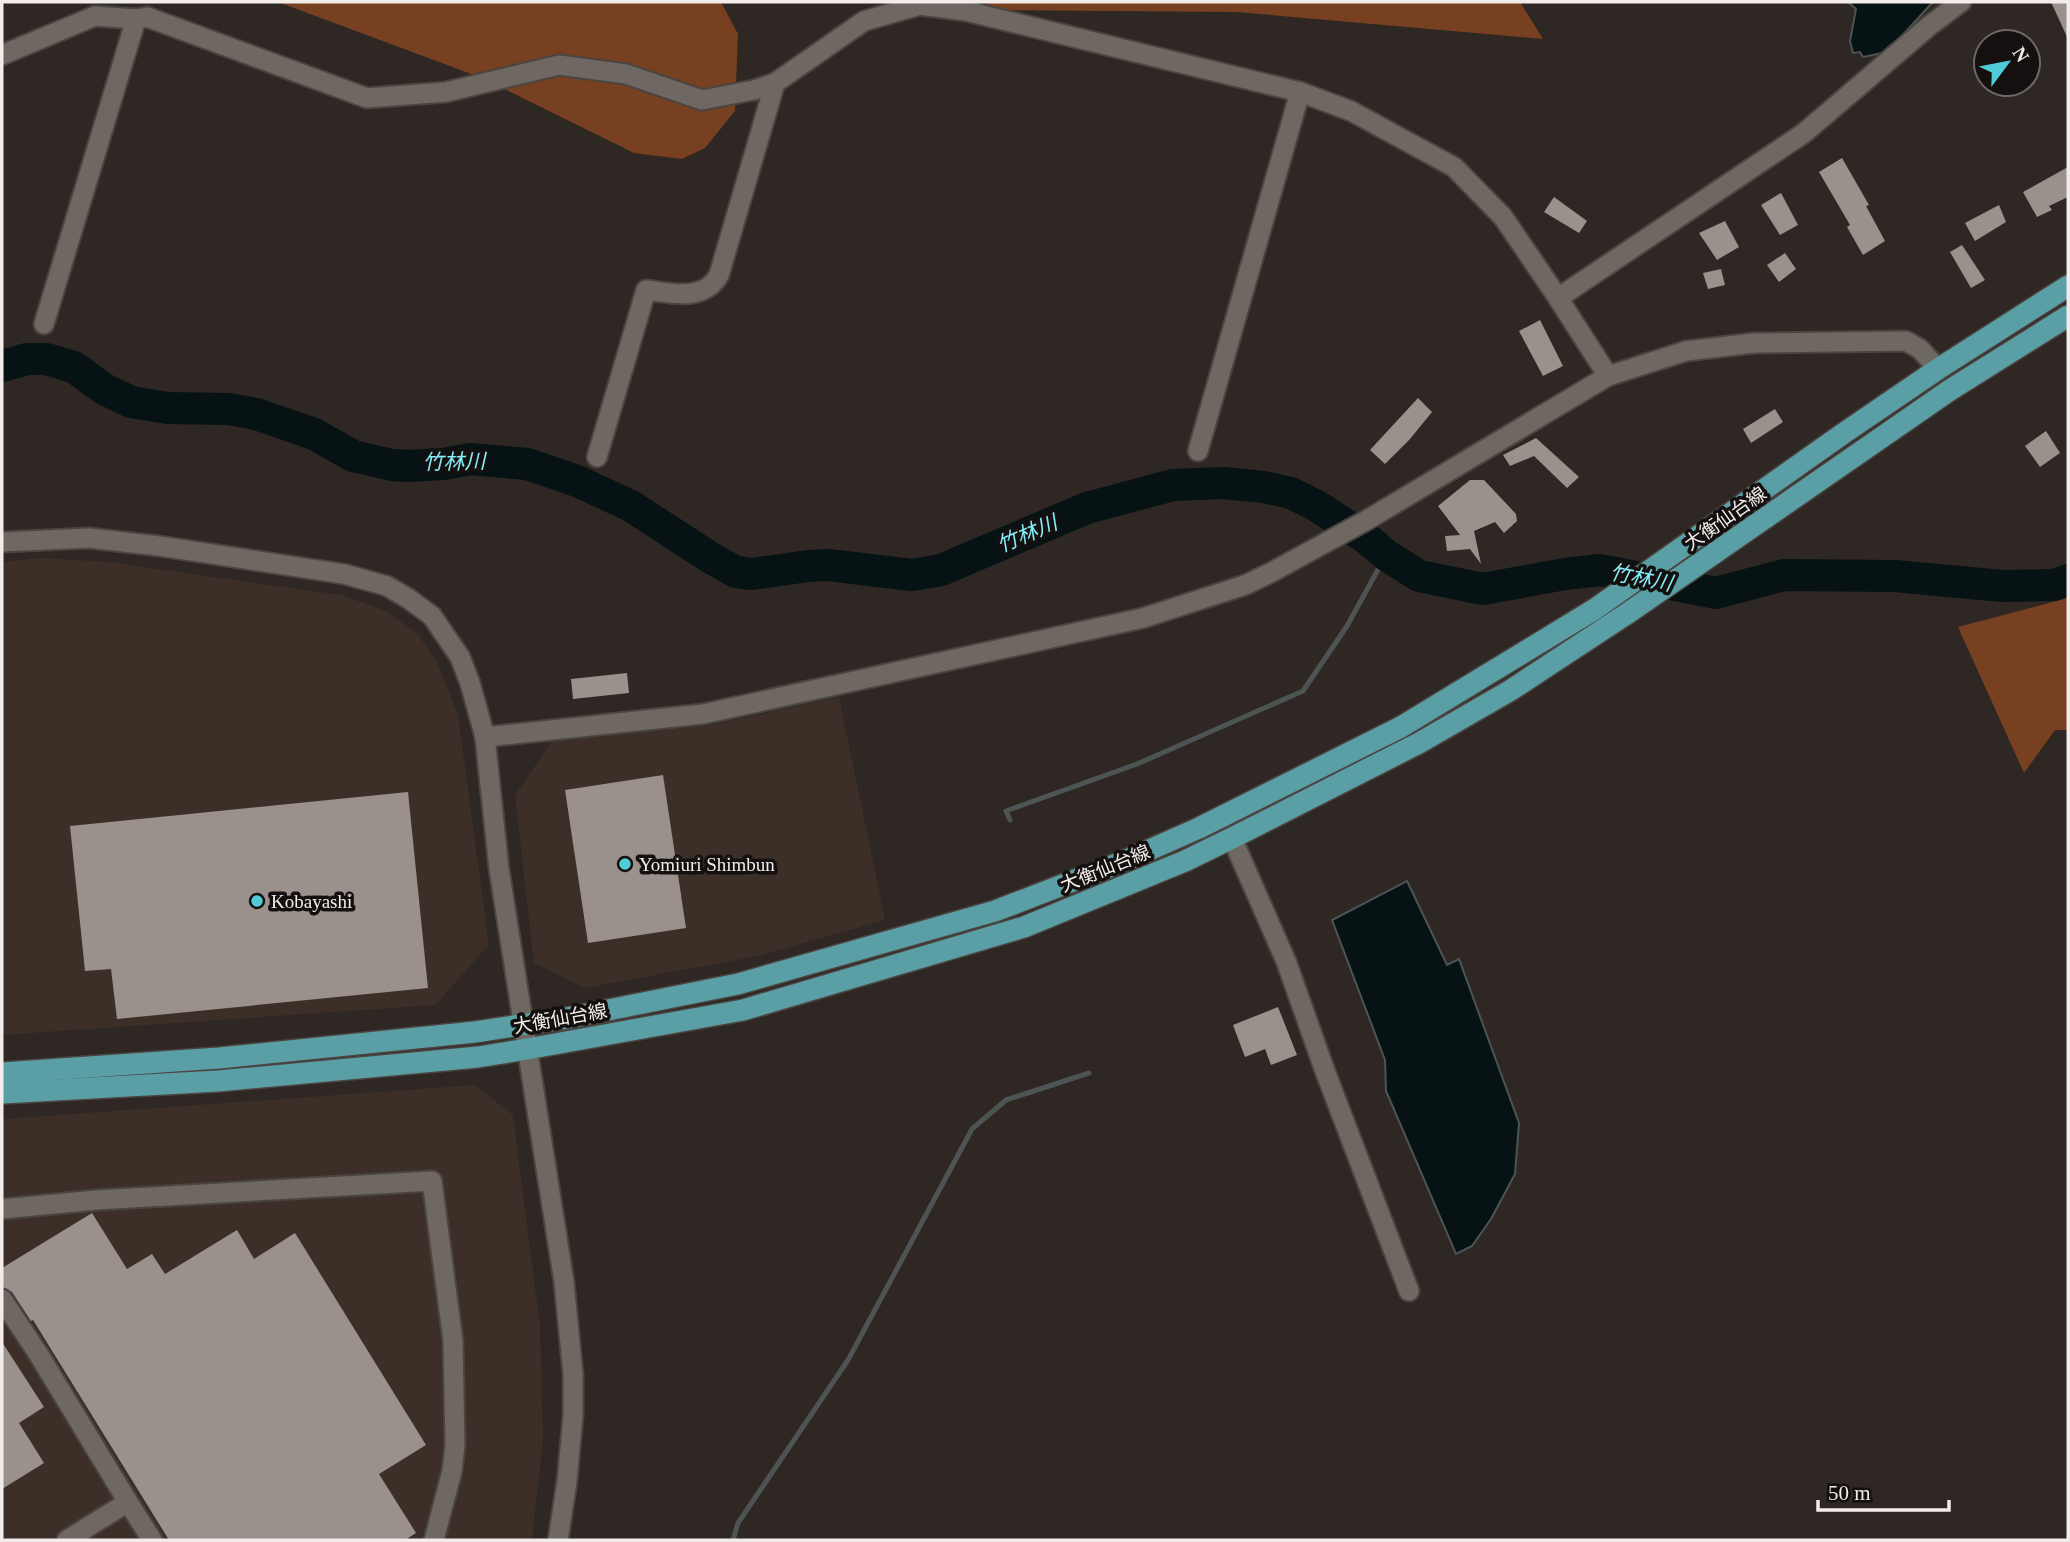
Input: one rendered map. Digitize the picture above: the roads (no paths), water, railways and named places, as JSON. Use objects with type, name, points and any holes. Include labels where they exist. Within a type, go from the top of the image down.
[{"type":"main road","name":"大衡仙台線","points":[[2,1073],[219,1058],[522,1025],[737,984],[995,912],[1199,828],[1401,727],[1595,609],[1938,369],[2068,286]]},
{"type":"main road","name":"大衡仙台線","points":[[2,1093],[218,1081],[527,1049],[743,1010],[1024,927],[1185,861],[1419,743],[1511,690],[1628,613],[1950,390],[2068,316]]},
{"type":"street","points":[[1558,298],[1804,133],[1961,2]]},
{"type":"street","points":[[2,55],[95,16],[136,19],[147,17],[367,98],[446,92],[559,65],[626,74],[702,100],[775,83],[864,21],[920,5],[936,5],[1300,92],[1351,111],[1454,167],[1503,218],[1608,376]]},
{"type":"street","points":[[44,324],[136,19]]},
{"type":"street","points":[[597,457],[646,290],[682,294],[704,291],[715,283],[719,275],[775,83]]},
{"type":"street","points":[[1198,451],[1300,92]]},
{"type":"street","points":[[485,737],[703,714],[1143,618],[1245,585],[1367,520],[1608,376],[1686,351],[1754,343],[1906,341],[1920,349],[1938,369]]},
{"type":"street","points":[[2,542],[89,538],[344,574],[387,586],[432,616],[450,639],[470,683],[485,737],[499,869],[564,1282],[573,1374],[573,1416],[558,1540]]},
{"type":"street","points":[[1232,838],[1286,961],[1409,1291]]},
{"type":"street","points":[[2,1209],[96,1200],[432,1181],[453,1341],[455,1444],[452,1471],[434,1540]]},
{"type":"street","points":[[2,1299],[152,1540]]},
{"type":"street","points":[[67,1540],[128,1502]]},
{"type":"waterway","name":"竹林川","points":[[2,366],[27,359],[46,359],[74,367],[104,389],[131,402],[168,408],[229,409],[256,414],[314,434],[353,456],[392,465],[444,464],[470,459],[527,464],[577,481],[631,506],[711,558],[736,572],[752,574],[828,565],[912,575],[941,570],[1087,508],[1173,485],[1223,483],[1291,493],[1317,506],[1419,576],[1483,589],[1600,570],[1716,593],[1784,575],[1895,576],[2002,586],[2054,585],[2068,580]]},
{"type":"waterway","points":[[1010,820],[1006,811],[1137,764],[1303,691],[1347,626],[1386,555]]},
{"type":"waterway","points":[[733,1540],[738,1523],[848,1360],[972,1129],[1006,1100],[1089,1073]]},
{"type":"place","name":"Yomiuri Shimbun","points":[[625,864]]},
{"type":"place","name":"Kobayashi","points":[[257,901]]}]
